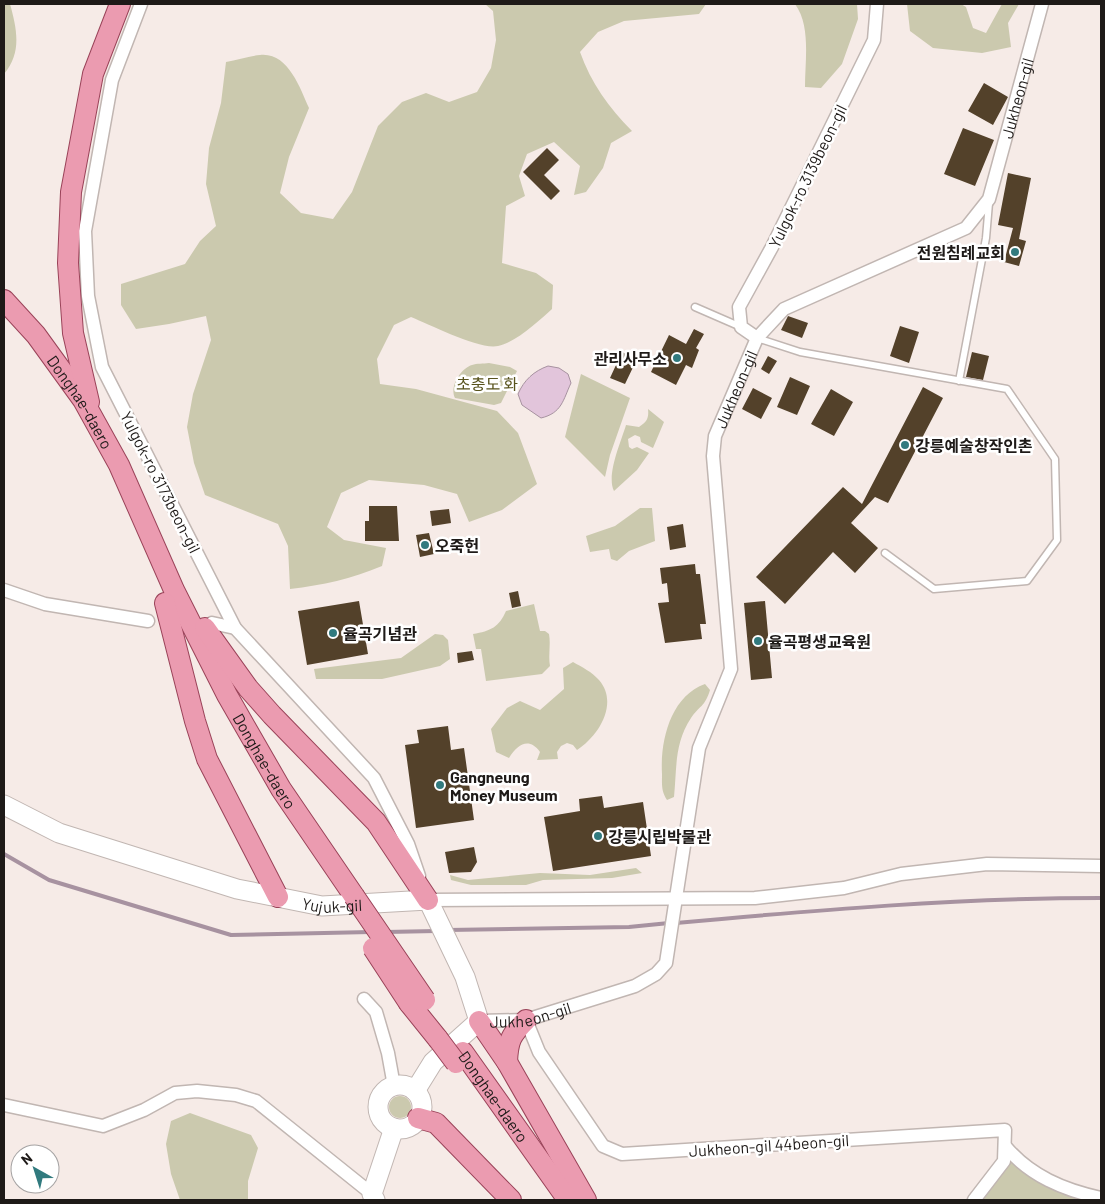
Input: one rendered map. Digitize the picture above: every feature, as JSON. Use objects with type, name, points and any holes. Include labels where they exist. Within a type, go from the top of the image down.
[{"type":"main road","points":[[94,420],[73,333],[68,263],[71,192],[93,74],[120,4]]},
{"type":"main road","name":"Donghae-daero","points":[[4,300],[60,366],[94,420],[119,465],[168,575],[227,695],[281,789],[347,897]]},
{"type":"main road","name":"Donghae-daero","points":[[4,318],[50,373],[73,407],[107,470],[165,603],[232,729],[271,794],[347,897],[417,1001],[568,1200]]},
{"type":"main road","points":[[168,575],[248,688],[296,741],[376,822],[428,900]]},
{"type":"main road","points":[[165,603],[195,721],[207,758],[278,897]]},
{"type":"main road","points":[[480,1020],[507,1062],[586,1200]]},
{"type":"main road","points":[[507,1062],[508,1044],[513,1033],[526,1020]]},
{"type":"main road","name":"Donghae-daero","points":[[460,1058],[553,1200]]},
{"type":"main road","points":[[418,1118],[436,1123],[511,1200]]},
{"type":"street","name":"Yulgok-ro 3173beon-gil","points":[[141,4],[112,80],[85,231],[88,296],[102,367],[235,628],[374,778],[408,844],[428,900]]},
{"type":"street","name":"Yulgok-ro 3139beon-gil","points":[[740,327],[739,307],[772,247],[874,40],[877,4]]},
{"type":"street","name":"Jukheon-gil","points":[[415,1091],[433,1062],[480,1020],[526,1020],[635,986],[656,974],[666,963],[699,748],[731,669],[712,456],[715,436],[758,338],[784,309],[966,228],[989,199],[1042,4]]},
{"type":"street","points":[[740,327],[758,338]]},
{"type":"street","points":[[4,590],[45,604],[148,621]]},
{"type":"street","points":[[212,623],[235,628]]},
{"type":"street","name":"Yujuk-gil","points":[[4,805],[60,833],[237,889],[322,906],[428,900],[676,904],[844,888],[901,874],[987,864],[1101,866]]},
{"type":"street","points":[[428,900],[465,977],[480,1020]]},
{"type":"street","points":[[364,998],[376,1012],[388,1054],[394,1086]]},
{"type":"street","name":"Jukheon-gil 44beon-gil","points":[[526,1020],[539,1052],[602,1146],[622,1154],[1005,1130],[1005,1146]]},
{"type":"street","points":[[394,1086],[408,1086],[415,1091],[421,1104],[418,1118],[407,1127],[394,1128],[382,1120],[378,1107],[382,1094],[394,1086]]},
{"type":"street","points":[[4,1105],[103,1126],[144,1110],[175,1093],[197,1091],[236,1095],[256,1101],[373,1197],[394,1128]]},
{"type":"street","points":[[1005,1146],[1014,1157],[1045,1180],[1101,1198]]},
{"type":"street","points":[[974,1200],[1004,1161],[1005,1146]]},
{"type":"lane","points":[[959,380],[986,238],[989,199]]},
{"type":"lane","points":[[695,307],[740,327]]},
{"type":"lane","points":[[758,338],[800,352],[1007,389],[1055,459],[1057,540],[1027,581],[934,589],[884,553]]},
{"type":"green space","points":[[4,4],[10,4],[15,23],[16,49],[14,58],[4,74]]},
{"type":"green space","points":[[485,4],[706,4],[699,14],[624,21],[598,32],[580,52],[602,95],[632,131],[611,143],[603,168],[586,192],[574,195],[580,166],[554,142],[527,154],[519,176],[525,196],[506,206],[502,263],[536,273],[553,285],[552,309],[519,336],[498,346],[467,341],[411,317],[394,325],[377,359],[380,384],[416,389],[497,411],[518,433],[537,484],[502,510],[469,522],[457,494],[424,485],[369,480],[341,493],[327,527],[344,540],[386,548],[382,566],[337,581],[290,589],[288,546],[278,524],[205,495],[194,463],[187,427],[193,394],[211,340],[206,316],[136,329],[121,305],[121,284],[185,264],[200,241],[216,226],[206,184],[209,148],[221,103],[226,62],[260,55],[270,56],[278,59],[292,73],[309,108],[289,157],[280,193],[301,213],[333,219],[352,192],[378,126],[402,102],[426,93],[449,102],[477,92],[491,68],[496,40],[493,11]]},
{"type":"green space","points":[[795,4],[857,4],[858,19],[842,64],[821,88],[805,87],[805,33],[800,13]]},
{"type":"green space","points":[[907,4],[961,4],[966,7],[973,28],[986,33],[1002,4],[1019,4],[1008,23],[1011,47],[982,53],[933,48],[910,31]]},
{"type":"green space","name":"초충도 화","points":[[489,363],[510,367],[517,371],[501,403],[494,405],[455,398],[455,384],[460,374],[474,364]]},
{"type":"green space","points":[[581,374],[630,398],[610,455],[605,477],[565,437]]},
{"type":"green space","points":[[648,409],[664,422],[653,448],[641,442],[640,437],[635,435],[628,439],[629,447],[632,449],[637,447],[649,453],[637,470],[614,491],[612,484],[613,468],[626,425],[639,427],[642,425],[647,419]]},
{"type":"green space","points":[[640,508],[652,508],[655,541],[629,551],[617,561],[611,559],[609,549],[590,552],[586,536],[615,526]]},
{"type":"green space","points":[[534,604],[540,631],[545,631],[549,634],[550,666],[542,674],[486,681],[481,649],[476,649],[473,634],[497,625],[506,611]]},
{"type":"green space","points":[[435,634],[443,635],[448,640],[450,659],[440,666],[382,679],[316,679],[314,669],[401,658]]},
{"type":"green space","points":[[573,662],[599,680],[605,689],[607,709],[599,728],[593,736],[577,750],[573,745],[567,743],[561,746],[557,752],[558,759],[537,760],[540,752],[536,747],[528,744],[520,746],[509,758],[496,752],[491,729],[507,708],[520,701],[540,710],[564,689],[563,668]]},
{"type":"green space","points":[[705,684],[710,690],[704,703],[691,718],[682,737],[677,756],[674,797],[667,800],[662,787],[662,761],[663,747],[670,721],[684,698],[693,690]]},
{"type":"green space","points":[[636,868],[642,873],[612,878],[543,880],[526,885],[471,885],[451,880],[450,875],[468,880],[540,873],[590,875]]},
{"type":"green space","points":[[400,1096],[408,1099],[411,1107],[408,1115],[400,1118],[392,1115],[389,1107],[392,1099]]},
{"type":"green space","points":[[190,1113],[251,1135],[258,1148],[248,1181],[248,1200],[180,1200],[171,1174],[166,1144],[171,1121]]},
{"type":"green space","points":[[1009,1161],[1016,1162],[1094,1200],[979,1200]]},
{"type":"shaded area","points":[[548,366],[559,368],[568,374],[571,383],[558,409],[548,416],[541,418],[522,405],[518,394],[523,384],[530,377]]},
{"type":"building","points":[[984,83],[1008,97],[993,125],[968,111]]},
{"type":"building","points":[[963,128],[994,140],[975,186],[944,174]]},
{"type":"building","points":[[547,148],[559,160],[544,175],[560,191],[551,200],[523,172]]},
{"type":"building","points":[[1008,173],[1031,178],[1019,239],[1026,241],[1019,266],[1004,262],[1013,228],[998,225]]},
{"type":"building","points":[[788,316],[808,323],[802,338],[781,330]]},
{"type":"building","points":[[900,326],[919,332],[909,363],[890,356]]},
{"type":"building","name":"관리사무소","points":[[694,329],[704,334],[696,348],[699,350],[692,368],[686,365],[676,385],[651,372],[669,335],[686,344]]},
{"type":"building","points":[[622,352],[637,359],[625,384],[610,378]]},
{"type":"building","points":[[972,352],[989,356],[983,380],[966,377]]},
{"type":"building","points":[[768,356],[777,361],[769,374],[761,369]]},
{"type":"building","points":[[790,377],[810,386],[797,415],[777,407]]},
{"type":"building","points":[[923,387],[943,398],[888,503],[875,497],[851,523],[878,548],[855,573],[833,552],[785,604],[756,577],[843,487],[862,504]]},
{"type":"building","points":[[753,388],[772,398],[761,419],[742,409]]},
{"type":"building","points":[[831,389],[853,402],[834,436],[811,424]]},
{"type":"building","points":[[369,506],[397,506],[399,541],[365,541],[365,521],[369,521]]},
{"type":"building","points":[[449,509],[451,523],[432,526],[430,511]]},
{"type":"building","points":[[683,524],[686,547],[670,550],[667,527]]},
{"type":"building","name":"오죽헌","points":[[429,533],[434,554],[420,557],[416,535]]},
{"type":"building","points":[[695,564],[696,574],[700,574],[706,624],[700,624],[702,639],[665,643],[658,603],[669,602],[667,583],[662,584],[660,568]]},
{"type":"building","points":[[518,591],[521,606],[512,608],[509,593]]},
{"type":"building","name":"율곡기념관","points":[[359,601],[368,654],[307,665],[298,611]]},
{"type":"building","name":"율곡평생교육원","points":[[765,601],[772,678],[751,680],[744,603]]},
{"type":"building","points":[[472,651],[474,660],[458,663],[457,653]]},
{"type":"building","name":"Gangneung Money Museum","points":[[448,726],[451,750],[464,748],[474,820],[416,828],[405,745],[419,743],[417,730]]},
{"type":"building","name":"강릉시립박물관","points":[[602,796],[604,808],[643,802],[651,856],[553,871],[544,817],[580,811],[579,799]]},
{"type":"building","points":[[474,847],[477,862],[471,872],[449,873],[445,852]]},
{"type":"waterway","points":[[4,854],[49,880],[231,935],[371,932]]},
{"type":"waterway","points":[[676,923],[941,902],[1101,898]]},
{"type":"waterway","points":[[448,930],[629,927],[669,923]]},
{"type":"waterway","points":[[386,932],[436,931]]},
{"type":"place","name":"전원침례교회","points":[[1015,252]]},
{"type":"place","name":"관리사무소","points":[[677,358]]},
{"type":"place","name":"강릉예술창작인촌","points":[[905,445]]},
{"type":"place","name":"오죽헌","points":[[425,545]]},
{"type":"place","name":"율곡기념관","points":[[333,633]]},
{"type":"place","name":"율곡평생교육원","points":[[758,641]]},
{"type":"place","name":"Gangneung Money Museum","points":[[440,785]]},
{"type":"place","name":"강릉시립박물관","points":[[598,836]]}]
